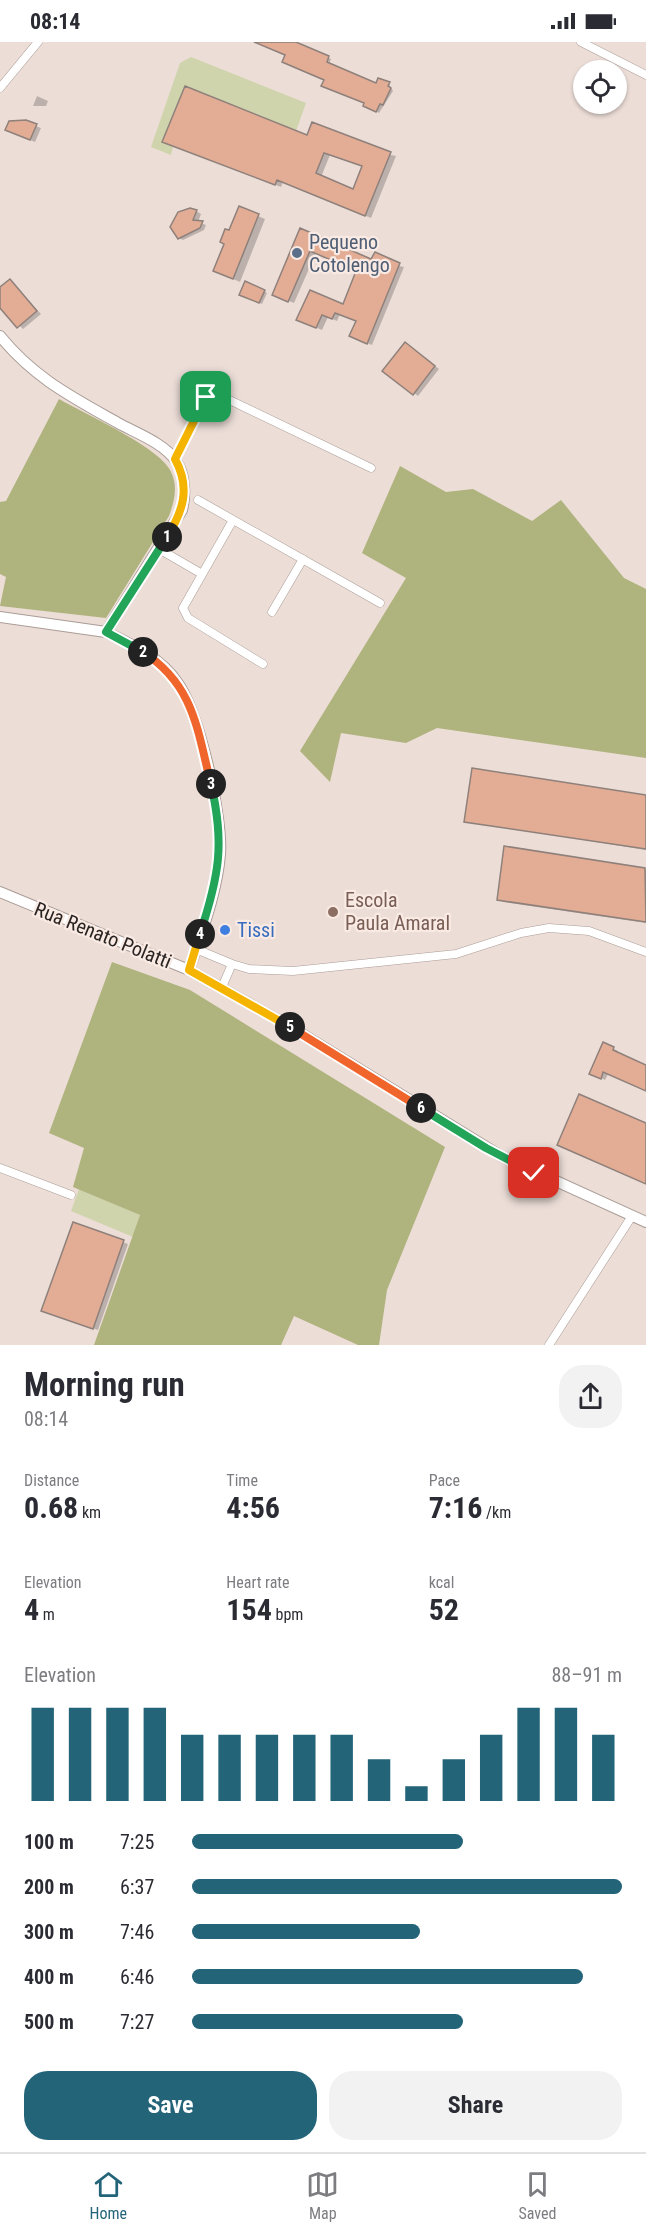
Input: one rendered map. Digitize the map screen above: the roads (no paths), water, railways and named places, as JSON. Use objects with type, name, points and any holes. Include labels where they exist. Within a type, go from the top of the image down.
[{"type":"main road","points":[[0,336],[24,364],[45,380],[149,440],[175,459],[183,480],[184,502],[178,518],[106,632]]},
{"type":"main road","points":[[0,617],[106,632],[138,649],[168,670],[184,692],[212,785],[221,835],[218,870],[189,970]]},
{"type":"main road","name":"Rua Renato Polatti","points":[[0,892],[137,946],[189,970],[222,987],[501,1156],[646,1222]]},
{"type":"street","points":[[0,88],[38,42]]},
{"type":"street","points":[[581,42],[646,75]]},
{"type":"street","points":[[175,459],[202,402],[211,393],[218,393],[371,468]]},
{"type":"street","points":[[198,500],[380,603]]},
{"type":"street","points":[[233,520],[185,603],[184,614],[263,664]]},
{"type":"street","points":[[159,549],[202,574]]},
{"type":"street","points":[[272,612],[303,560]]},
{"type":"street","points":[[196,949],[249,969],[293,971],[437,957],[549,928],[589,932],[646,952]]},
{"type":"street","points":[[222,987],[232,964]]},
{"type":"street","points":[[0,1168],[71,1195]]},
{"type":"street","points":[[549,1345],[632,1216]]},
{"type":"place","name":"Pequeno Cotolengo","points":[[297,253]]},
{"type":"place","name":"Escola Paula Amaral","points":[[333,912]]},
{"type":"place","name":"Tissi","points":[[225,930]]}]
